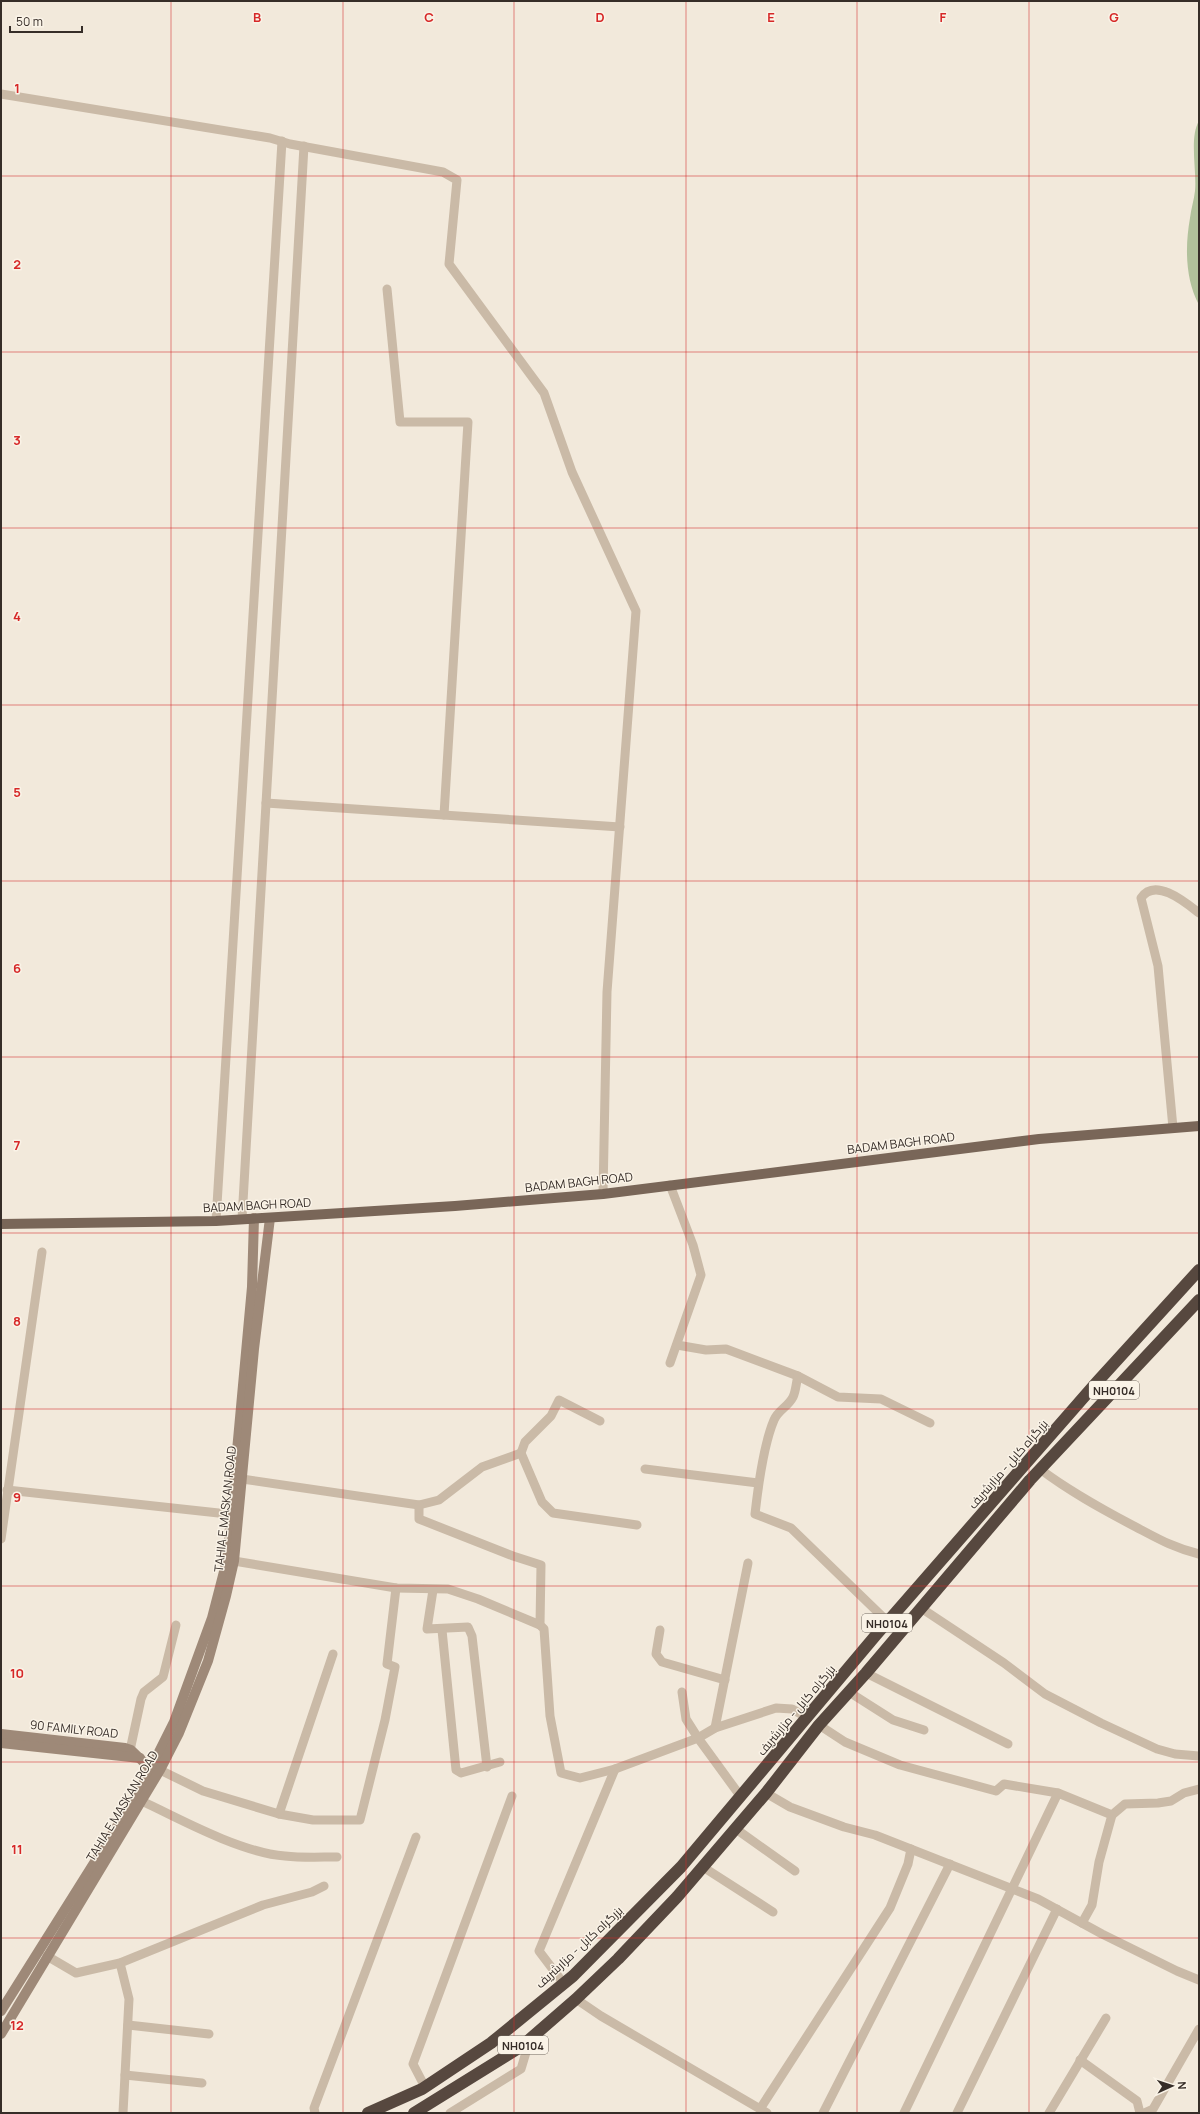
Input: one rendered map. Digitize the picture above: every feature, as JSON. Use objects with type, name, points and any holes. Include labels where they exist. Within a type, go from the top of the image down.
[{"type":"highway","name":"بزرگراه کابل - مزارشریف","points":[[368,2113],[425,2087],[491,2043],[564,1984],[681,1867],[888,1622],[1093,1388],[1199,1270]]},
{"type":"highway","name":"NH0104","points":[[414,2113],[522,2046],[576,1999],[629,1948],[703,1867],[766,1793],[819,1726],[1040,1469],[1199,1300]]},
{"type":"main road","name":"BADAM BAGH ROAD","points":[[1,1224],[216,1221],[603,1194],[1039,1139],[1199,1126]]},
{"type":"main road","name":"TAHIA E MASKAN ROAD","points":[[1,2012],[140,1790],[156,1771],[179,1733],[208,1661],[234,1561],[235,1515],[252,1287],[254,1218]]},
{"type":"main road","name":"TAHIA E MASKAN ROAD","points":[[1,2034],[142,1801],[156,1771],[212,1618],[226,1560],[242,1479],[254,1349],[270,1218]]},
{"type":"main road","name":"90 FAMILY ROAD","points":[[1,1734],[125,1748],[156,1771]]},
{"type":"main road","name":"90 FAMILY ROAD","points":[[1,1743],[130,1753]]},
{"type":"street","points":[[1,94],[282,141],[443,172],[457,180],[449,264],[544,393],[572,472],[636,611],[607,992],[603,1194]]},
{"type":"street","points":[[216,1221],[282,141]]},
{"type":"street","points":[[242,1219],[304,146]]},
{"type":"street","points":[[387,289],[400,422],[468,422],[444,815]]},
{"type":"street","points":[[266,803],[620,827]]},
{"type":"street","points":[[1173,1128],[1158,966],[1141,898],[1144,893],[1152,890],[1165,892],[1183,900],[1199,913]]},
{"type":"street","points":[[670,1185],[693,1245],[701,1275],[670,1363]]},
{"type":"street","points":[[1,1535],[42,1252]]},
{"type":"street","points":[[677,1345],[706,1350],[726,1349],[775,1369],[798,1376],[838,1397],[881,1399],[930,1423]]},
{"type":"street","points":[[798,1376],[793,1397],[786,1406],[777,1412],[773,1422],[758,1483],[756,1514],[791,1528],[888,1622]]},
{"type":"street","points":[[600,1421],[559,1400],[551,1416],[525,1442],[521,1453],[542,1502],[553,1513],[637,1525]]},
{"type":"street","points":[[242,1479],[419,1505],[439,1500],[482,1467],[521,1453]]},
{"type":"street","points":[[645,1469],[758,1483]]},
{"type":"street","points":[[1040,1469],[1064,1487],[1119,1518],[1177,1549],[1199,1554]]},
{"type":"street","points":[[7,1490],[235,1515]]},
{"type":"street","points":[[419,1505],[419,1519],[513,1556],[541,1565],[540,1625]]},
{"type":"street","points":[[234,1561],[396,1588],[433,1590],[448,1589],[478,1599],[540,1625],[544,1629],[550,1716],[561,1773],[580,1778],[615,1769],[698,1738],[715,1728],[776,1708],[792,1709],[808,1718]]},
{"type":"street","points":[[715,1728],[748,1563]]},
{"type":"street","points":[[156,1771],[203,1791],[279,1814],[313,1820],[360,1820],[385,1720],[395,1667],[387,1664],[396,1588]]},
{"type":"street","points":[[433,1590],[427,1629],[442,1630],[468,1627],[472,1636],[487,1767]]},
{"type":"street","points":[[921,1608],[1004,1663],[1045,1694],[1101,1723],[1157,1749],[1174,1754],[1199,1756]]},
{"type":"street","points":[[130,1753],[141,1699],[144,1692],[163,1677],[176,1624]]},
{"type":"street","points":[[442,1630],[456,1770],[461,1773],[487,1767],[500,1762]]},
{"type":"street","points":[[660,1630],[656,1654],[662,1662],[725,1680]]},
{"type":"street","points":[[279,1814],[333,1654]]},
{"type":"street","points":[[866,1673],[1008,1744]]},
{"type":"street","points":[[682,1692],[686,1719],[741,1797]]},
{"type":"street","points":[[849,1692],[893,1720],[924,1730]]},
{"type":"street","points":[[819,1726],[845,1742],[900,1765],[996,1791],[1004,1784],[1058,1793],[1112,1814]]},
{"type":"street","points":[[564,1984],[539,1951],[615,1769]]},
{"type":"street","points":[[1082,1923],[1092,1905],[1099,1862],[1112,1814],[1125,1804],[1171,1801],[1184,1793],[1199,1789]]},
{"type":"street","points":[[766,1793],[790,1807],[911,1848],[1013,1888],[1177,1971],[1199,1980]]},
{"type":"street","points":[[904,2113],[924,2068],[1058,1793]]},
{"type":"street","points":[[425,2087],[413,2064],[512,1796]]},
{"type":"street","points":[[142,1801],[187,1823],[243,1846],[283,1856],[337,1857]]},
{"type":"street","points":[[736,1828],[795,1871]]},
{"type":"street","points":[[315,2113],[314,2108],[416,1837]]},
{"type":"street","points":[[576,1999],[601,2016],[763,2111],[890,1908],[908,1864],[911,1848]]},
{"type":"street","points":[[823,2113],[950,1864]]},
{"type":"street","points":[[703,1867],[773,1912]]},
{"type":"street","points":[[48,1956],[76,1973],[120,1963],[263,1904],[312,1892],[324,1886]]},
{"type":"street","points":[[957,2113],[1057,1909]]},
{"type":"street","points":[[120,1963],[129,1999],[123,2113]]},
{"type":"street","points":[[1049,2113],[1106,2018]]},
{"type":"street","points":[[128,2025],[209,2034]]},
{"type":"street","points":[[1144,2113],[1153,2109],[1199,2029]]},
{"type":"street","points":[[450,2113],[521,2069],[530,2038]]},
{"type":"street","points":[[1080,2060],[1137,2101],[1140,2113]]},
{"type":"street","points":[[125,2075],[202,2083]]},
{"type":"green space","points":[[1199,121],[1199,305],[1191,284],[1187,262],[1187,240],[1195,191],[1194,136]]}]
